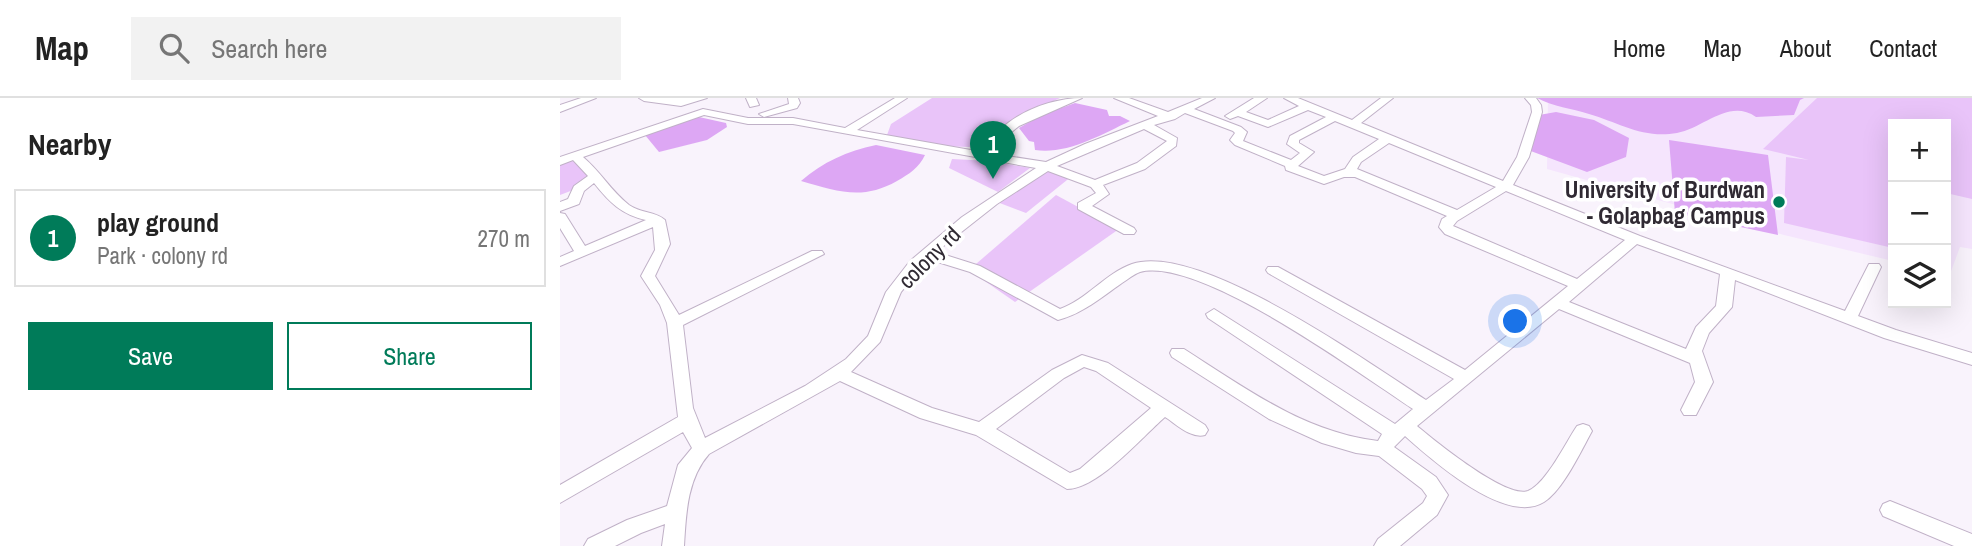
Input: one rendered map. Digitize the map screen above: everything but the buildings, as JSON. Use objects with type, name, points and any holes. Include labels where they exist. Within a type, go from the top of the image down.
[{"type":"street","points":[[560,109],[592,98]]},
{"type":"street","points":[[644,98],[669,102],[697,100],[704,112]]},
{"type":"street","points":[[737,120],[786,108],[795,103],[793,98]]},
{"type":"street","points":[[849,130],[902,98]]},
{"type":"street","points":[[986,155],[995,149],[1002,135],[1015,124],[1041,110],[1077,98]]},
{"type":"street","points":[[1119,98],[1171,117]]},
{"type":"street","name":"colony rd","points":[[702,449],[839,374],[869,345],[884,324],[887,305],[898,284],[927,254],[975,213],[1046,166],[1107,138],[1171,117],[1210,98]]},
{"type":"street","points":[[1219,122],[1262,98]]},
{"type":"street","points":[[1289,98],[1635,239],[1849,319],[1972,359]]},
{"type":"street","points":[[1353,124],[1388,98]]},
{"type":"street","points":[[1530,98],[1536,104],[1536,112],[1524,159],[1504,187],[1457,215],[1447,222],[1446,226],[1450,231],[1578,285]]},
{"type":"street","points":[[1237,112],[1268,124],[1308,106]]},
{"type":"street","points":[[1186,110],[1241,132],[1236,140],[1239,143],[1291,164],[1294,170],[1324,180],[1349,172],[1357,160],[1388,138]]},
{"type":"street","points":[[560,161],[704,112],[737,120],[793,121],[1046,166],[1095,184],[1103,194],[1083,206],[1129,231]]},
{"type":"street","points":[[1291,164],[1308,152],[1293,144],[1294,138],[1334,117]]},
{"type":"street","points":[[1095,184],[1141,166],[1172,144],[1171,136],[1146,125]]},
{"type":"street","points":[[575,156],[597,175],[610,195],[630,211],[658,220]]},
{"type":"street","points":[[1349,172],[1457,215]]},
{"type":"street","points":[[560,199],[576,192],[597,175]]},
{"type":"street","points":[[560,207],[574,201],[576,192]]},
{"type":"street","points":[[560,217],[583,252]]},
{"type":"street","points":[[560,262],[658,220]]},
{"type":"street","points":[[658,220],[664,249],[648,276],[668,306],[675,323],[684,408],[702,449],[688,465],[676,512],[673,546]]},
{"type":"street","points":[[1384,449],[1384,443],[1400,429],[1635,239]]},
{"type":"street","points":[[675,323],[817,254]]},
{"type":"street","points":[[927,254],[975,269],[1058,315],[1069,312],[1145,263],[1170,265],[1240,293],[1426,409]]},
{"type":"street","points":[[1849,319],[1874,267]]},
{"type":"street","points":[[1273,270],[1466,378]]},
{"type":"street","points":[[1690,410],[1704,382],[1694,351],[1702,331],[1724,307],[1728,272]]},
{"type":"street","points":[[1558,303],[1697,360]]},
{"type":"street","points":[[1214,314],[1511,499],[1525,502],[1535,498],[1546,487],[1583,431]]},
{"type":"street","points":[[1178,353],[1295,423],[1346,443],[1384,449],[1429,483],[1438,495],[1430,509],[1385,546]]},
{"type":"street","points":[[982,430],[1058,374],[1082,361],[1101,367],[1199,430]]},
{"type":"street","points":[[839,374],[926,413],[982,430],[1004,441],[1058,477],[1075,481],[1087,475],[1164,407]]},
{"type":"street","points":[[560,495],[688,421]]},
{"type":"street","points":[[1890,510],[1972,544]]},
{"type":"street","points":[[595,546],[634,526],[676,512]]},
{"type":"shaded area","points":[[932,98],[1060,98],[1003,126],[988,143],[969,147],[941,146],[887,135],[891,124]]},
{"type":"shaded area","points":[[1537,98],[1804,98],[1800,100],[1794,115],[1756,117],[1746,112],[1726,112],[1687,130],[1653,134]]},
{"type":"shaded area","name":"University of Burdwan - Golapbag Campus","points":[[1548,98],[1972,98],[1972,249],[1960,247],[1951,271],[1951,119],[1888,119],[1888,260],[1784,235],[1547,169]]},
{"type":"shaded area","points":[[1817,98],[1972,98],[1972,199],[1951,194],[1951,119],[1888,119],[1888,247],[1784,223],[1786,157],[1809,160],[1763,149]]},
{"type":"shaded area","points":[[1075,103],[1107,110],[1109,116],[1120,116],[1130,121],[1071,147],[1035,150],[1034,142],[1029,141],[1019,128],[1042,115]]},
{"type":"shaded area","points":[[1556,112],[1594,120],[1629,138],[1626,157],[1587,172],[1528,150],[1539,115]]},
{"type":"shaded area","points":[[699,117],[726,123],[727,127],[707,140],[659,152],[645,135]]},
{"type":"shaded area","points":[[1669,140],[1768,155],[1778,235],[1675,213]]},
{"type":"shaded area","points":[[876,145],[925,155],[910,173],[872,191],[849,192],[801,181],[836,158]]},
{"type":"shaded area","points":[[952,159],[990,161],[1030,168],[998,192],[949,168]]},
{"type":"shaded area","points":[[571,160],[589,174],[594,182],[560,195],[560,162]]},
{"type":"shaded area","points":[[1046,168],[1072,176],[1026,213],[997,202]]},
{"type":"shaded area","points":[[1056,195],[1119,229],[1015,302],[969,270]]},
{"type":"place","name":"play ground","points":[[993,179]]},
{"type":"place","name":"University of Burdwan - Golapbag Campus","points":[[1779,202]]}]
